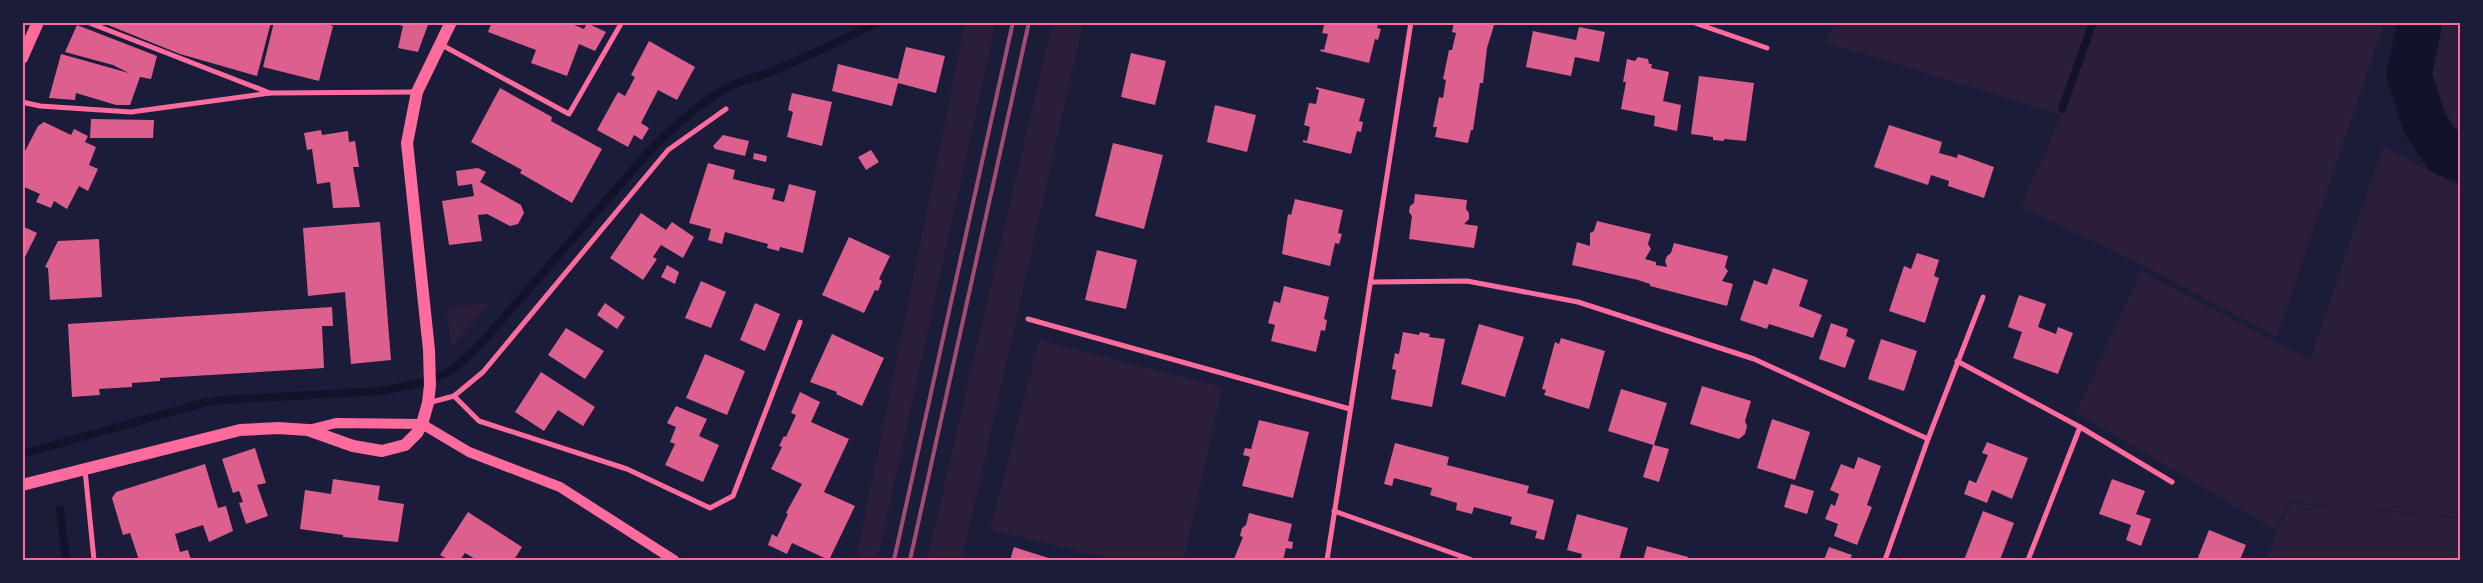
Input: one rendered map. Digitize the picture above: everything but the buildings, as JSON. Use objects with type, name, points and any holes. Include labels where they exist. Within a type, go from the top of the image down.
[{"type":"main road","points":[[22,58],[38,22]]},
{"type":"main road","points":[[22,485],[240,430],[278,428],[308,430],[354,446],[382,450],[405,445],[417,433],[422,424],[428,403],[430,385],[429,350],[407,144],[417,92],[451,22]]},
{"type":"main road","points":[[308,430],[336,423],[422,424],[469,452],[560,487],[674,560]]},
{"type":"street","points":[[87,22],[270,93]]},
{"type":"street","points":[[440,44],[569,114],[622,22]]},
{"type":"street","points":[[1327,560],[1372,282],[1411,22]]},
{"type":"street","points":[[1692,22],[1767,48]]},
{"type":"street","points":[[22,102],[40,106],[131,112],[270,93],[417,92]]},
{"type":"street","points":[[428,403],[454,396],[483,372],[668,150],[726,109]]},
{"type":"street","points":[[1372,282],[1467,281],[1578,302],[1754,358],[1928,439]]},
{"type":"street","points":[[1885,560],[1957,361],[1983,297]]},
{"type":"street","points":[[1028,318],[1350,409]]},
{"type":"street","points":[[454,396],[479,421],[626,468],[710,508],[733,496],[800,322]]},
{"type":"street","points":[[1957,361],[2080,427],[2172,482]]},
{"type":"street","points":[[2028,560],[2080,427]]},
{"type":"street","points":[[85,470],[94,560]]},
{"type":"street","points":[[1334,511],[1472,560]]},
{"type":"shaded area","points":[[1836,22],[2384,23],[2277,337],[2144,266],[2021,207],[2061,115],[1825,42]]},
{"type":"shaded area","points":[[965,23],[996,23],[877,560],[856,560]]},
{"type":"shaded area","points":[[1052,23],[1083,23],[962,560],[927,560]]},
{"type":"shaded area","points":[[2440,23],[2460,23],[2460,130],[2435,117],[2428,72]]},
{"type":"shaded area","points":[[2383,146],[2460,187],[2460,517],[2290,502],[2274,529],[2076,413],[2141,271],[2310,360]]},
{"type":"shaded area","points":[[490,302],[452,347],[446,308]]},
{"type":"shaded area","points":[[1039,340],[1222,387],[1184,560],[1116,560],[990,530]]},
{"type":"shaded area","points":[[2290,503],[2460,518],[2460,560],[2265,560]]},
{"type":"waterway","points":[[22,454],[203,403],[222,400],[380,391],[417,384],[445,374],[457,366],[486,338],[645,156],[673,128],[715,95],[732,85],[786,65],[877,22]]},
{"type":"waterway","points":[[2062,109],[2093,22]]},
{"type":"waterway","points":[[2420,22],[2409,75],[2425,124],[2445,153],[2460,159]]},
{"type":"waterway","points":[[60,509],[66,560]]},
{"type":"railway","points":[[894,560],[1013,22]]},
{"type":"railway","points":[[910,560],[1029,22]]}]
